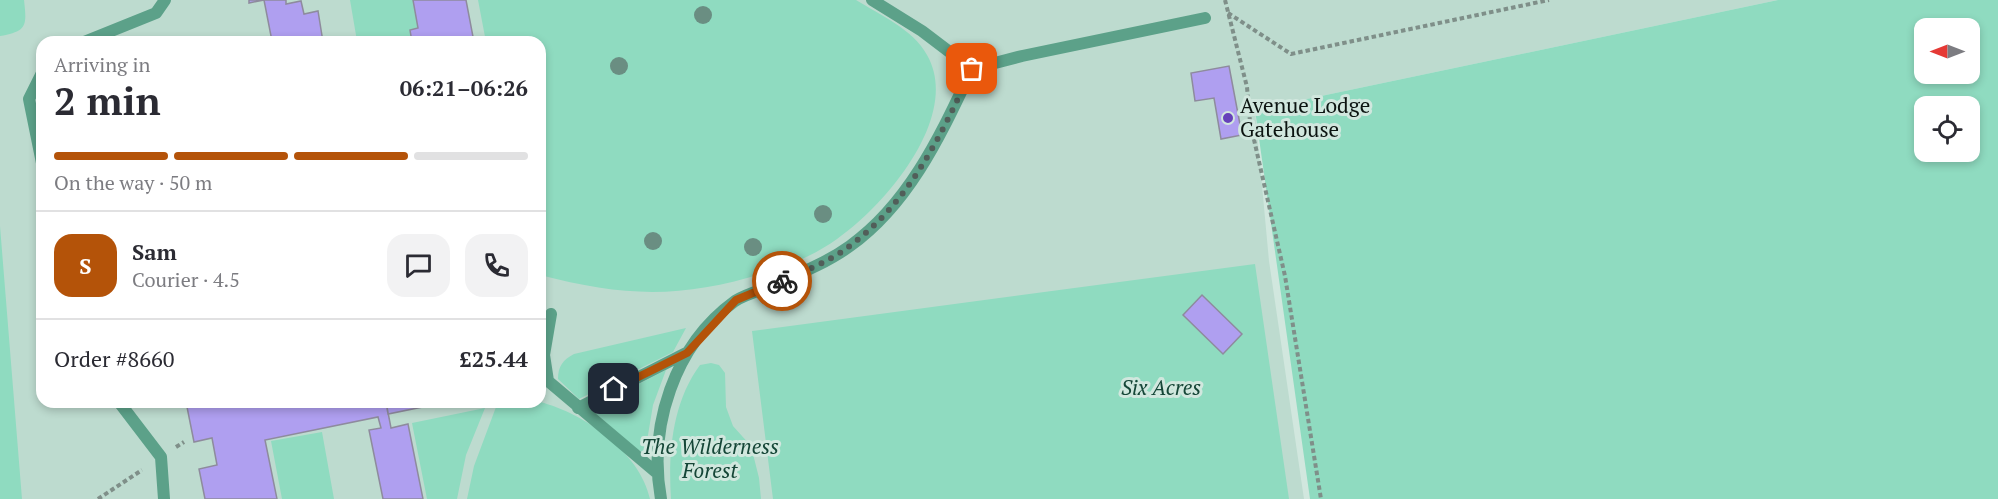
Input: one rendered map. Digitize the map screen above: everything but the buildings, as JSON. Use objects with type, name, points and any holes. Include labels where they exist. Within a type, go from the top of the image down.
[{"type":"lane","points":[[99,36],[156,13],[165,0]]},
{"type":"lane","points":[[872,0],[922,31],[972,69]]},
{"type":"lane","points":[[661,499],[657,472],[658,439],[665,404],[687,353],[736,300],[817,266],[850,246],[875,225],[904,192],[932,152],[972,69],[1022,56],[1205,18]]},
{"type":"lane","points":[[36,85],[29,99],[36,133]]},
{"type":"lane","points":[[546,343],[551,314]]},
{"type":"lane","points":[[578,408],[687,353]]},
{"type":"lane","points":[[546,368],[548,381],[657,472]]},
{"type":"lane","points":[[124,408],[161,457],[164,499]]},
{"type":"path","points":[[1225,0],[1247,87],[1250,122],[1286,276],[1321,499]]},
{"type":"path","points":[[1227,13],[1291,54],[1549,0]]},
{"type":"shaded area","points":[[0,0],[1778,0],[1255,110],[1269,261],[1304,499],[0,499]]},
{"type":"green space","points":[[0,0],[24,0],[25,21],[16,32],[0,36]]},
{"type":"green space","points":[[350,0],[413,0],[418,28],[410,30],[411,36],[356,36]]},
{"type":"green space","points":[[478,0],[856,0],[905,30],[921,46],[927,55],[935,79],[934,105],[927,131],[913,158],[896,182],[856,224],[829,244],[776,269],[708,287],[654,292],[599,288],[546,276],[546,36],[485,36]]},
{"type":"green space","points":[[1778,0],[1998,0],[1998,499],[1310,499],[1255,110]]},
{"type":"green space","points":[[0,226],[22,499],[0,499]]},
{"type":"green space","name":"Six Acres","points":[[1255,264],[1289,499],[773,499],[752,331]]},
{"type":"green space","points":[[686,328],[673,352],[579,399],[558,379],[562,364],[574,354]]},
{"type":"green space","name":"The Wilderness Forest","points":[[711,363],[719,365],[725,373],[726,407],[733,426],[751,446],[759,478],[761,499],[671,499],[671,446],[678,412],[683,396],[700,365]]},
{"type":"green space","points":[[666,370],[653,405],[645,453],[638,450],[590,409]]},
{"type":"green space","points":[[546,404],[574,415],[608,437],[635,466],[650,499],[467,499],[474,466],[496,408],[546,408]]},
{"type":"green space","points":[[485,408],[466,455],[457,499],[427,499],[412,423]]},
{"type":"green space","points":[[322,432],[334,499],[282,499],[271,441]]},
{"type":"way so far","points":[[782,281],[817,266],[850,246],[875,225],[904,192],[932,152],[972,69]]},
{"type":"place","name":"Avenue Lodge Gatehouse","points":[[1228,118]]},
{"type":"route","points":[[614,389],[687,353],[690,347],[736,300],[782,281]]}]
